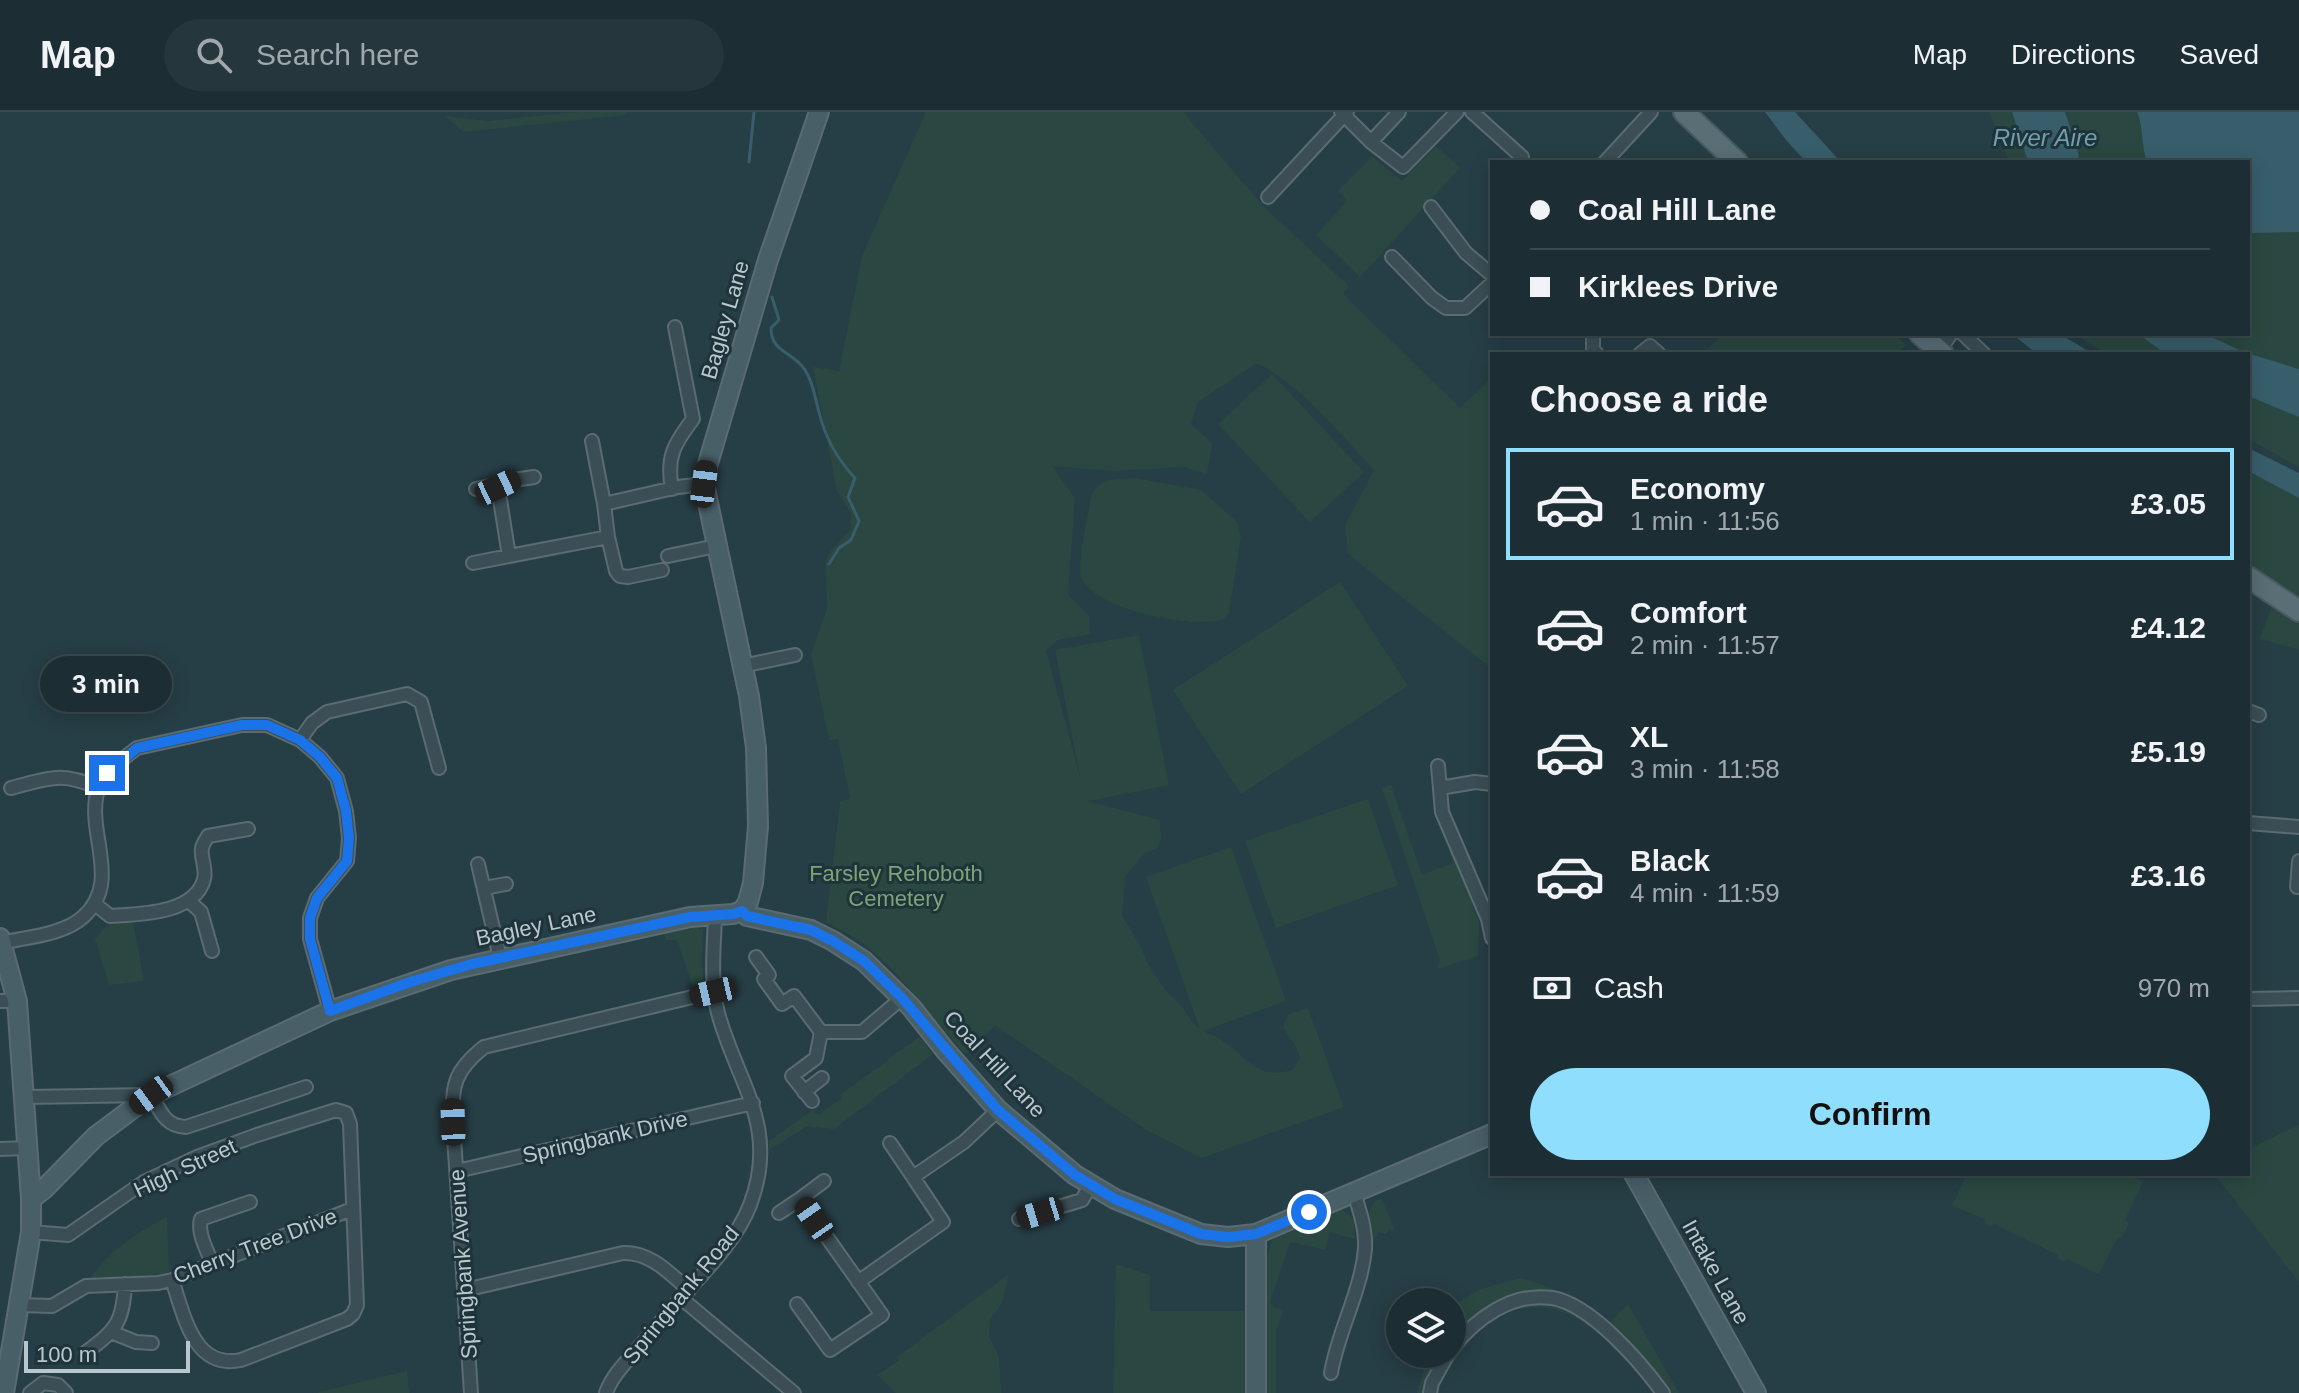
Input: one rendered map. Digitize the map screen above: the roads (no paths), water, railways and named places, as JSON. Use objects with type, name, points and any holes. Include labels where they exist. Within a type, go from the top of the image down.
[{"type":"main road","points":[[1684,112],[1735,160]]},
{"type":"main road","points":[[1924,336],[1944,346]]},
{"type":"main road","points":[[2250,578],[2299,611]]},
{"type":"street","name":"Bagley Lane","points":[[31,1199],[96,1136],[151,1095],[330,1011],[423,978],[500,958],[690,917],[742,911],[753,883],[758,826],[756,748],[749,696],[704,484],[768,260],[819,112]]},
{"type":"street","points":[[1371,142],[1399,112]]},
{"type":"street","points":[[1268,197],[1344,113],[1371,142],[1403,167],[1457,112]]},
{"type":"street","points":[[1472,112],[1522,157]]},
{"type":"street","points":[[1607,160],[1651,112]]},
{"type":"street","points":[[1449,206],[1434,211],[1466,253],[1490,273]]},
{"type":"street","points":[[1401,260],[1432,298],[1446,308],[1465,308],[1490,285]]},
{"type":"street","points":[[672,489],[670,457],[693,419],[675,327]]},
{"type":"street","points":[[1965,336],[1982,352]]},
{"type":"street","points":[[592,441],[616,571],[620,576],[662,570]]},
{"type":"street","points":[[476,489],[498,487],[514,480],[534,477]]},
{"type":"street","points":[[604,504],[704,484]]},
{"type":"street","points":[[498,487],[509,556]]},
{"type":"street","points":[[473,563],[608,537]]},
{"type":"street","points":[[668,556],[716,546]]},
{"type":"street","points":[[742,666],[795,655]]},
{"type":"street","points":[[300,740],[312,723],[327,712],[407,694],[421,702],[439,768]]},
{"type":"street","points":[[4,1393],[31,1232],[31,1199],[25,1097],[1,940],[54,931],[82,918],[95,904],[103,873],[94,813],[99,788],[107,773],[137,748],[242,725],[267,725],[300,740],[320,757],[337,778],[346,811],[349,838],[347,861],[317,898],[310,918],[310,939],[330,1011]]},
{"type":"street","points":[[1438,766],[1442,812],[1490,928]]},
{"type":"street","points":[[11,788],[55,777],[77,778],[99,788]]},
{"type":"street","points":[[1440,788],[1475,782],[1490,784]]},
{"type":"street","points":[[2250,823],[2299,827]]},
{"type":"street","points":[[95,904],[110,916],[137,914],[190,902],[205,878],[202,848],[208,836],[248,829]]},
{"type":"street","points":[[2297,887],[2299,861]]},
{"type":"street","points":[[478,864],[500,958]]},
{"type":"street","points":[[484,888],[506,884]]},
{"type":"street","points":[[190,902],[201,912],[212,951]]},
{"type":"street","name":"Coal Hill Lane","points":[[742,911],[747,916],[811,930],[864,961],[902,998],[998,1110],[1075,1175],[1115,1199],[1201,1234],[1228,1237],[1256,1234],[1490,1135]]},
{"type":"street","name":"Springbank Road","points":[[606,1393],[624,1365],[723,1250],[749,1207],[757,1179],[760,1150],[753,1103],[725,1034],[713,992],[715,916]]},
{"type":"street","points":[[756,957],[769,975],[764,979],[782,1004],[794,996],[821,1032],[816,1058],[792,1076],[808,1096],[822,1078]]},
{"type":"street","name":"Springbank Avenue","points":[[471,1393],[452,1102],[454,1086],[467,1061],[484,1047],[713,992]]},
{"type":"street","points":[[821,1032],[862,1032],[902,998]]},
{"type":"street","points":[[2250,999],[2299,998]]},
{"type":"street","points":[[25,1097],[151,1095],[165,1118],[174,1126],[186,1127],[306,1087]]},
{"type":"street","name":"Springbank Drive","points":[[457,1171],[753,1103]]},
{"type":"street","name":"High Street","points":[[31,1232],[68,1235],[144,1182],[197,1157],[336,1110],[346,1113],[350,1124],[352,1209]]},
{"type":"street","points":[[913,1177],[964,1142],[998,1110]]},
{"type":"street","points":[[858,1282],[943,1222],[890,1143]]},
{"type":"street","points":[[0,1149],[28,1148]]},
{"type":"street","name":"Intake Lane","points":[[1635,1176],[1756,1393]]},
{"type":"street","points":[[779,1213],[824,1181]]},
{"type":"street","points":[[1019,1219],[1082,1200],[1091,1184]]},
{"type":"street","points":[[1331,1373],[1335,1348],[1355,1294],[1365,1248],[1362,1218],[1354,1193]]},
{"type":"street","points":[[797,1304],[830,1350],[882,1315],[800,1199]]},
{"type":"street","points":[[212,1263],[199,1226],[201,1219],[250,1202]]},
{"type":"street","points":[[172,1280],[193,1337],[202,1352],[226,1363],[347,1319],[357,1305],[352,1209]]},
{"type":"street","name":"Cherry Tree Drive","points":[[19,1305],[52,1306],[86,1286],[172,1280],[352,1209]]},
{"type":"street","points":[[1256,1234],[1256,1393]]},
{"type":"street","points":[[465,1290],[623,1253],[636,1253],[654,1261],[685,1294],[794,1393]]},
{"type":"street","points":[[85,1353],[111,1332],[121,1319],[125,1284]]},
{"type":"street","points":[[1466,1330],[1496,1309],[1522,1298],[1553,1298],[1576,1307],[1610,1333],[1639,1361],[1663,1393]]},
{"type":"street","points":[[111,1332],[136,1342],[152,1343]]},
{"type":"street","points":[[1430,1393],[1440,1368]]},
{"type":"street","points":[[30,1393],[43,1383],[58,1385],[66,1393]]},
{"type":"water","points":[[1765,112],[1795,112],[1839,160],[1804,160]]},
{"type":"water","name":"River Aire","points":[[2012,112],[2065,112],[2079,160],[2027,160]]},
{"type":"water","points":[[2137,112],[2299,112],[2299,232],[2250,233],[2250,160],[2146,160]]},
{"type":"water","points":[[2014,336],[2063,336],[2090,352],[2034,352]]},
{"type":"water","points":[[2141,336],[2209,336],[2244,352],[2163,352]]},
{"type":"water","points":[[2250,354],[2299,369],[2299,417],[2250,397]]},
{"type":"water","points":[[2250,449],[2299,473],[2299,498],[2250,472]]},
{"type":"waterway","points":[[749,162],[754,112]]},
{"type":"waterway","points":[[772,297],[779,320],[771,328],[772,336],[779,347],[808,374],[828,439],[855,478],[848,497],[859,521],[851,540],[839,548],[829,564]]},
{"type":"park label","name":"Farsley Rehoboth Cemetery","points":[[896,886]]}]
